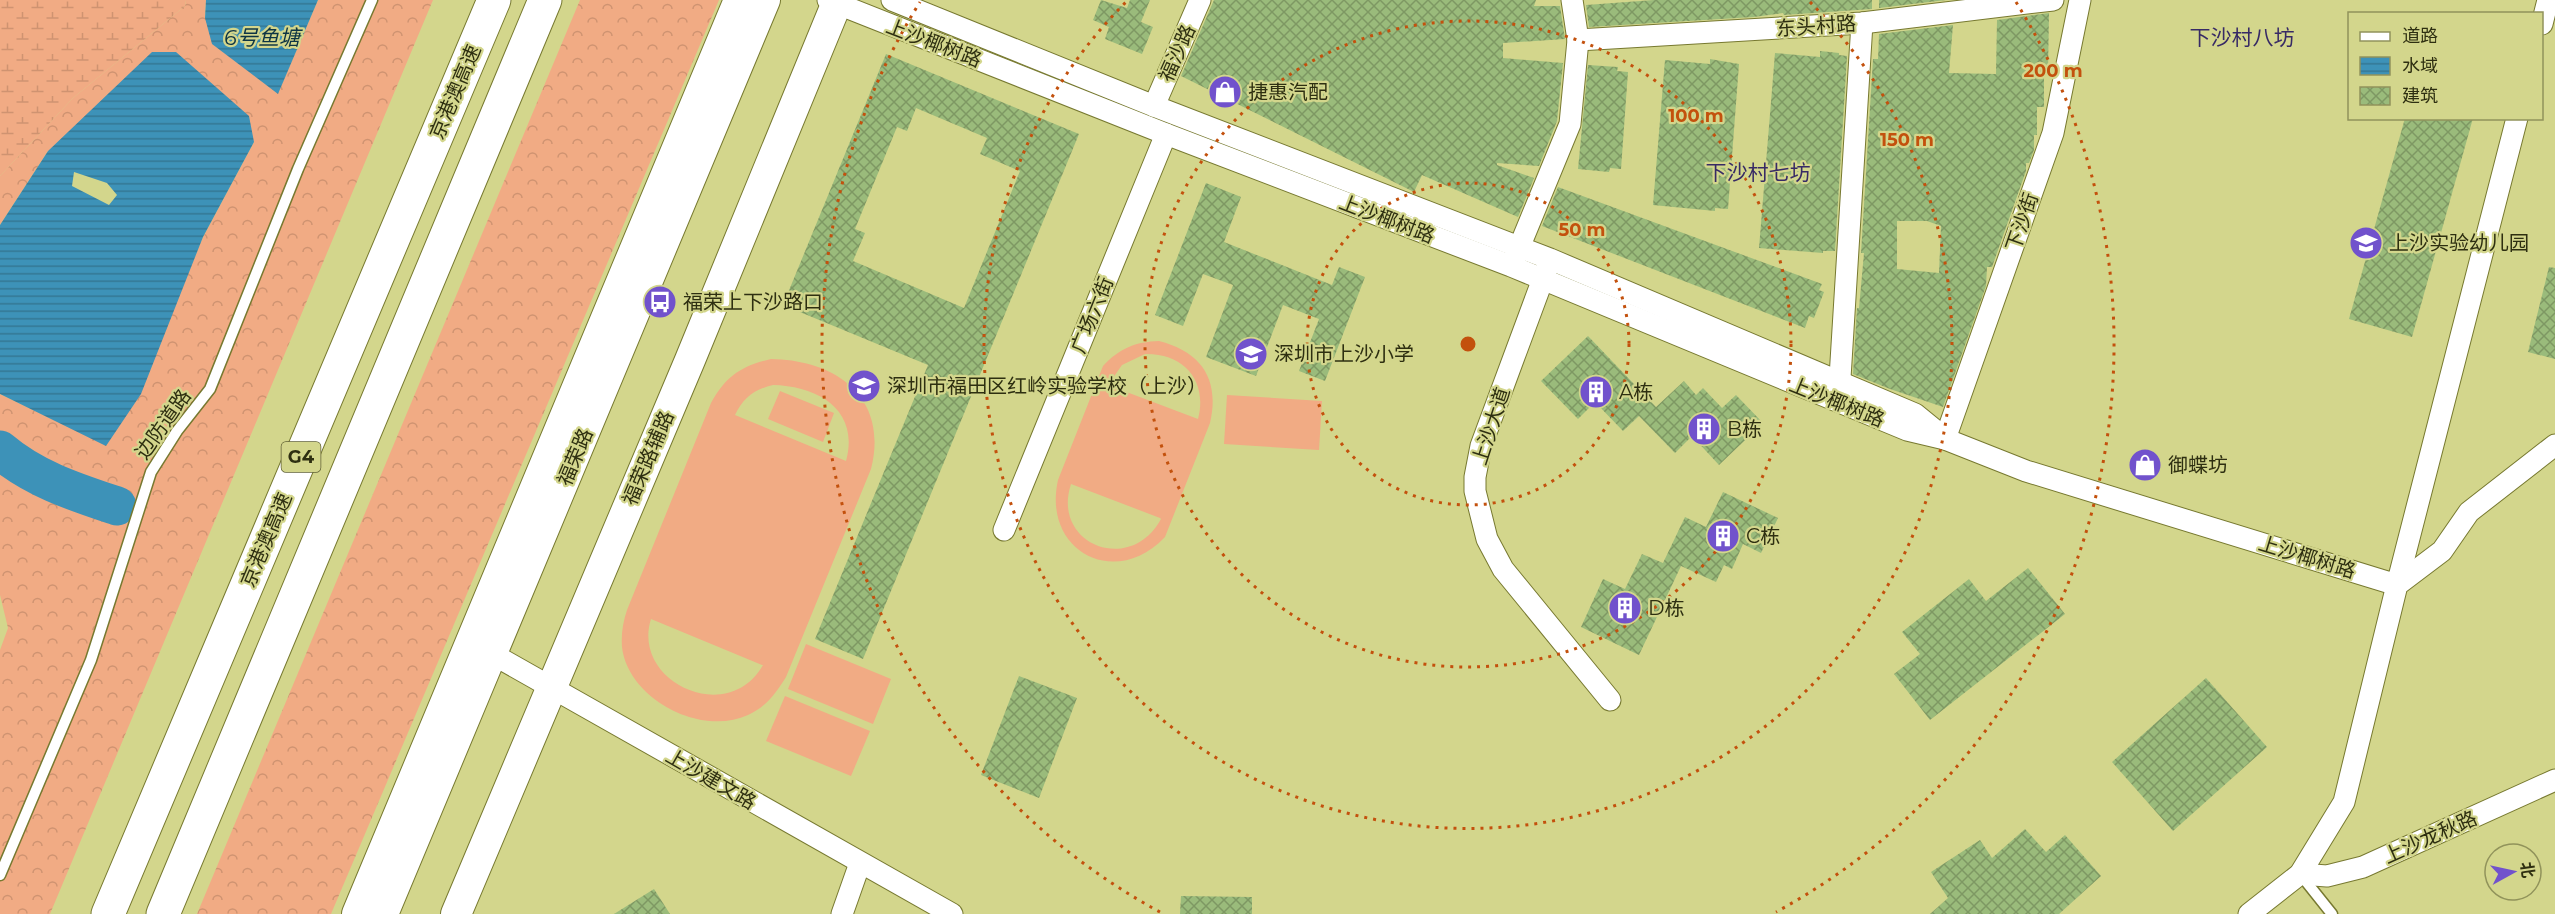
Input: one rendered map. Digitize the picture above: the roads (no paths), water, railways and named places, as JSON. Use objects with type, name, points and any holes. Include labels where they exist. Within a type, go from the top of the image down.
[{"type":"highway","name":"京港澳高速","points":[[108,914],[494,0]]},
{"type":"highway","name":"G4","points":[[163,914],[545,0]]},
{"type":"main road","name":"福荣路","points":[[383,914],[482,648],[739,0]]},
{"type":"main road","name":"福荣路","points":[[357,914],[482,648],[765,0]]},
{"type":"main road","name":"福荣路辅路","points":[[456,914],[834,1]]},
{"type":"street","name":"上沙椰树路","points":[[892,0],[1154,106],[1515,257],[1543,280],[1840,392],[1915,414],[1945,439],[2026,471],[2397,585]]},
{"type":"street","name":"福沙路","points":[[1154,106],[1200,0]]},
{"type":"street","points":[[1515,257],[1567,134],[1578,40],[1572,0]]},
{"type":"street","name":"东头村路","points":[[1578,40],[1862,23],[2053,0]]},
{"type":"street","name":"下沙街","points":[[1945,439],[2053,133],[2080,0]]},
{"type":"street","points":[[2543,17],[2548,0]]},
{"type":"street","name":"上沙椰树路","points":[[834,1],[1166,134],[1515,257],[1550,260],[1840,392]]},
{"type":"street","points":[[1840,392],[1862,23]]},
{"type":"street","points":[[2249,914],[2300,874],[2344,802],[2397,585],[2516,120]]},
{"type":"street","name":"广场六街","points":[[1004,530],[1166,134]]},
{"type":"street","name":"上沙大道","points":[[1550,260],[1481,446],[1475,477],[1475,491],[1486,539],[1503,569],[1610,700]]},
{"type":"street","points":[[2397,585],[2442,550],[2469,512],[2555,445]]},
{"type":"street","name":"上沙建文路","points":[[482,648],[952,914]]},
{"type":"street","name":"上沙龙秋路","points":[[2300,874],[2327,876],[2363,867],[2555,780]]},
{"type":"street","points":[[842,914],[860,863]]},
{"type":"lane","name":"边防道路","points":[[0,875],[91,660],[151,472],[177,431],[210,389],[298,169],[372,0]]},
{"type":"lane","points":[[2300,874],[2332,914]]},
{"type":"water","name":"6号鱼塘","points":[[206,0],[318,0],[278,94],[212,44],[205,18]]},
{"type":"water","points":[[152,52],[176,52],[249,116],[254,142],[203,237],[141,394],[106,446],[0,394],[0,225],[48,151]],"holes":[[[74,172],[107,183],[117,195],[109,205],[72,186]]]},
{"type":"waterway","points":[[0,450],[41,477],[70,490],[117,506]]},
{"type":"place","name":"捷惠汽配","points":[[1225,92]]},
{"type":"place","name":"上沙实验幼儿园","points":[[2366,243]]},
{"type":"place","name":"福荣上下沙路口","points":[[660,302]]},
{"type":"place","name":"深圳市上沙小学","points":[[1251,354]]},
{"type":"place","name":"深圳市福田区红岭实验学校（上沙）","points":[[864,386]]},
{"type":"place","name":"A栋","points":[[1596,392]]},
{"type":"place","name":"B栋","points":[[1704,429]]},
{"type":"place","name":"御蝶坊","points":[[2145,465]]},
{"type":"place","name":"C栋","points":[[1723,536]]},
{"type":"place","name":"D栋","points":[[1625,608]]},
{"type":"district","name":"下沙村八坊","points":[[2242,37]]},
{"type":"district","name":"下沙村七坊","points":[[1758,172]]}]
